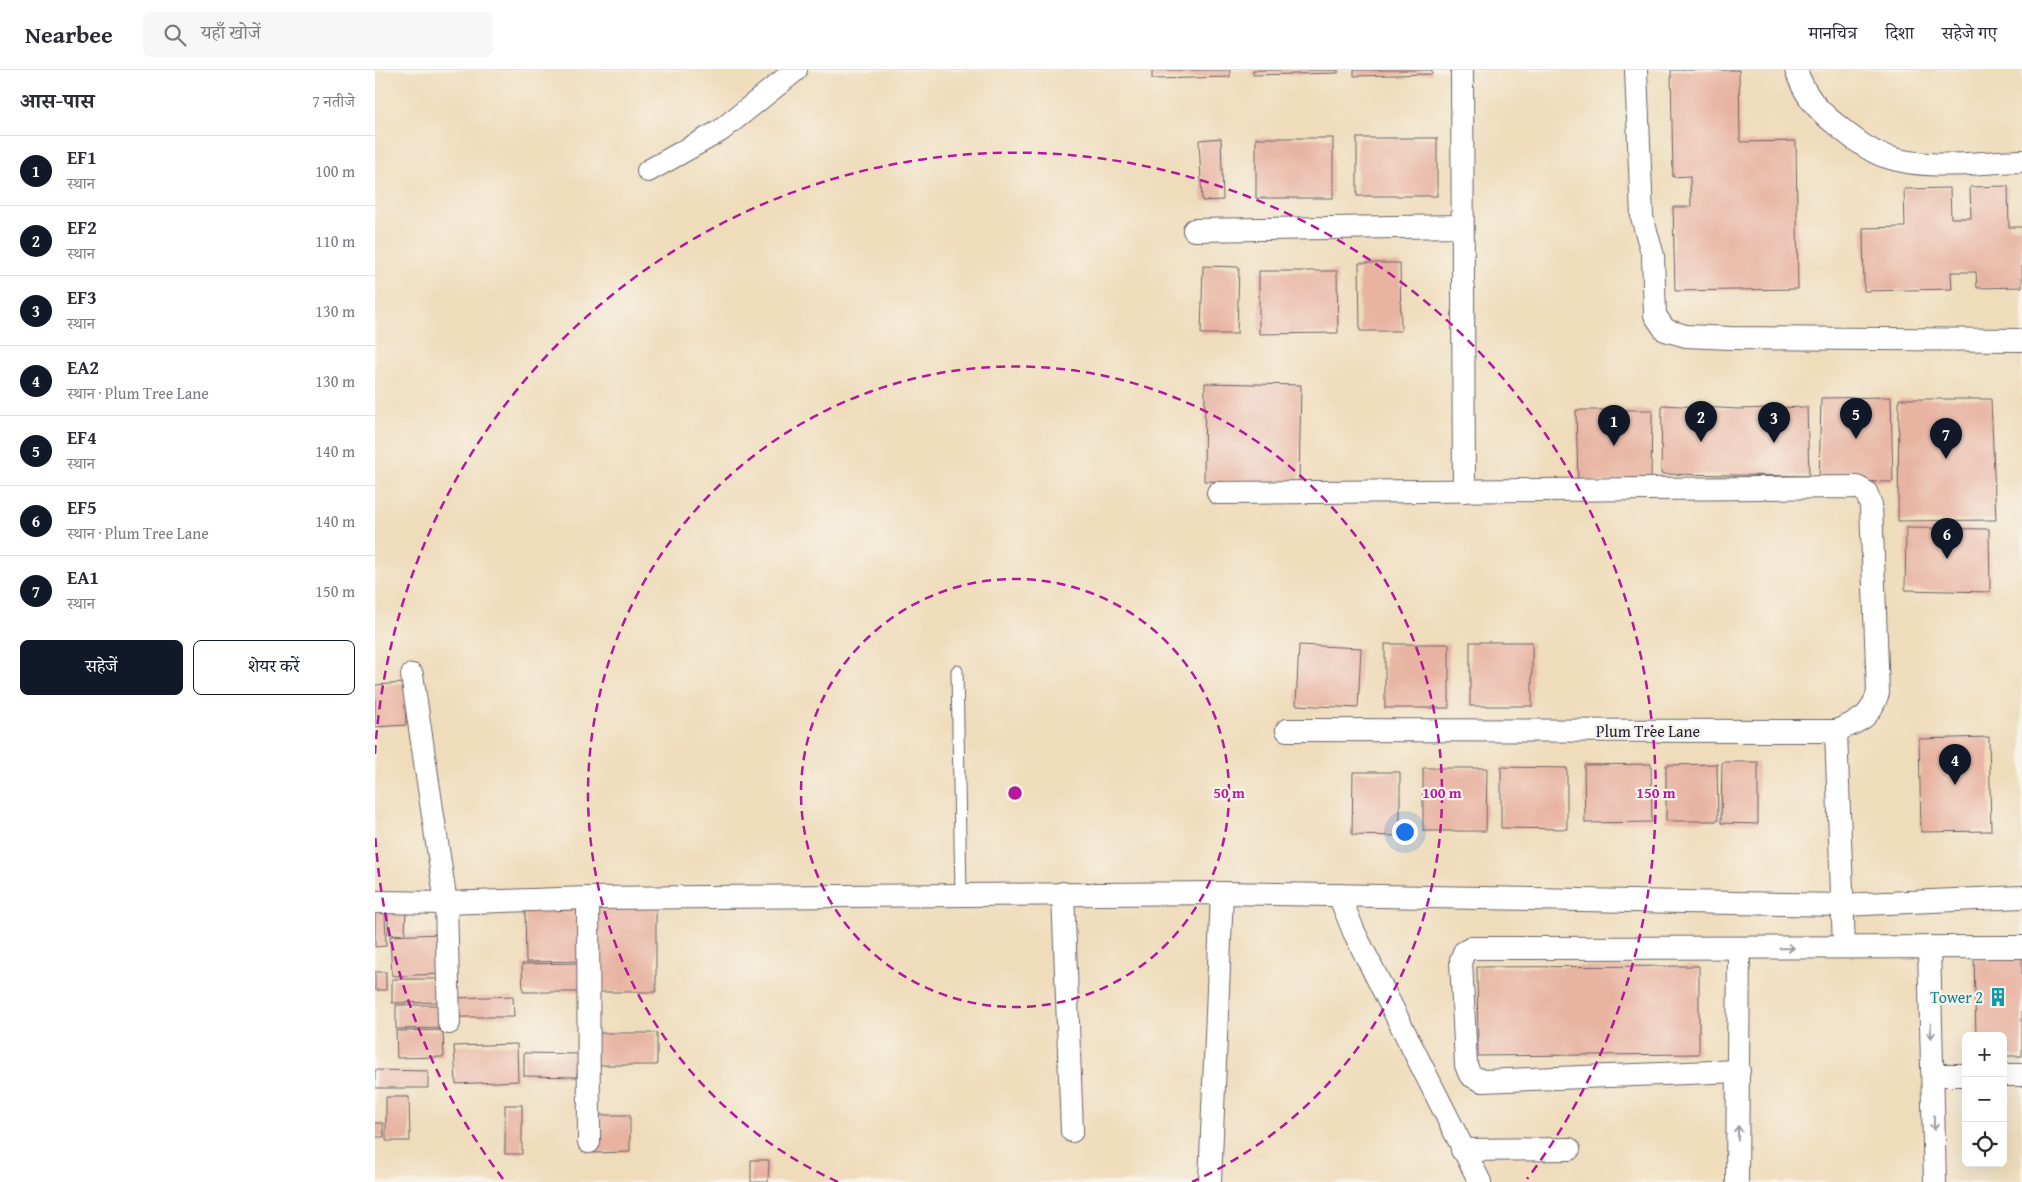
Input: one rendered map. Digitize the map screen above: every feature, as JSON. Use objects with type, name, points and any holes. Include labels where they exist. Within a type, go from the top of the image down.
[{"type":"street","points":[[648,171],[720,131],[796,70]]},
{"type":"street","points":[[1462,70],[1465,491]]},
{"type":"street","points":[[1636,70],[1641,217],[1653,256],[1655,315],[1665,330],[1686,336],[1730,338],[2022,340]]},
{"type":"street","points":[[1796,70],[1804,92],[1824,115],[1846,133],[1883,156],[1925,164],[2022,161]]},
{"type":"street","points":[[1194,230],[1462,226]]},
{"type":"street","points":[[1218,494],[1857,487],[1866,492],[1871,505],[1878,693],[1872,711],[1860,721],[1836,731],[1844,947]]},
{"type":"street","points":[[412,675],[446,903],[449,1023]]},
{"type":"street","name":"Plum Tree Lane","points":[[1287,730],[1836,731]]},
{"type":"street","points":[[375,902],[446,903],[588,898],[1222,892],[1842,905],[2022,897]]},
{"type":"street","points":[[1210,1182],[1222,892]]},
{"type":"street","points":[[1063,894],[1072,1131]]},
{"type":"street","points":[[1339,895],[1354,932],[1462,1150],[1480,1182]]},
{"type":"street","points":[[588,898],[589,1142]]},
{"type":"street","points":[[1929,947],[1935,1182]]},
{"type":"street","points":[[1739,1071],[1483,1081],[1470,1075],[1466,1065],[1461,960],[1464,952],[1472,948],[2022,947]]},
{"type":"street","points":[[1737,1182],[1739,949]]},
{"type":"street","points":[[1933,1075],[1962,1075]]},
{"type":"street","points":[[2007,1075],[2022,1075]]},
{"type":"street","points":[[1462,1150],[1569,1149]]},
{"type":"lane","points":[[957,670],[961,894]]},
{"type":"building","points":[[1152,70],[1230,70],[1230,77],[1152,79]]},
{"type":"building","points":[[1253,70],[1338,70],[1338,73],[1253,75]]},
{"type":"building","points":[[1354,70],[1432,70],[1432,74],[1354,76]]},
{"type":"building","points":[[1671,70],[1739,70],[1740,142],[1796,141],[1798,289],[1675,291],[1673,207],[1691,207],[1690,176],[1673,177]]},
{"type":"building","points":[[1221,138],[1223,200],[1202,201],[1199,140]]},
{"type":"building","points":[[1256,138],[1333,138],[1333,198],[1256,198]]},
{"type":"building","points":[[1357,138],[1437,138],[1437,196],[1357,196]]},
{"type":"building","points":[[2008,186],[2009,227],[2022,227],[2022,287],[1977,288],[1976,272],[1951,272],[1952,289],[1864,291],[1863,228],[1905,227],[1904,189],[1950,188],[1951,218],[1971,218],[1970,187]]},
{"type":"building","points":[[1359,263],[1400,263],[1401,331],[1360,331]]},
{"type":"building","points":[[1203,266],[1239,267],[1237,334],[1201,334]]},
{"type":"building","points":[[1259,271],[1337,271],[1338,333],[1259,334]]},
{"type":"building","points":[[1205,383],[1301,385],[1299,483],[1204,481]]},
{"type":"building","points":[[1891,397],[1893,482],[1819,481],[1821,398]]},
{"type":"building","points":[[1899,399],[1991,399],[1996,520],[1898,521]]},
{"type":"building","points":[[1662,405],[1739,409],[1807,407],[1809,476],[1661,474]]},
{"type":"building","points":[[1576,410],[1652,410],[1651,482],[1578,482]]},
{"type":"building","points":[[1906,528],[1989,529],[1990,592],[1905,590]]},
{"type":"building","points":[[1470,642],[1532,642],[1532,706],[1470,706]]},
{"type":"building","points":[[1385,644],[1449,644],[1449,708],[1385,708]]},
{"type":"building","points":[[1299,645],[1361,648],[1358,708],[1296,705]]},
{"type":"building","points":[[404,683],[406,725],[375,727],[375,685]]},
{"type":"building","points":[[1989,737],[1991,831],[1921,832],[1919,739]]},
{"type":"building","points":[[1722,762],[1758,762],[1758,824],[1721,823]]},
{"type":"building","points":[[1651,764],[1652,822],[1585,823],[1584,765]]},
{"type":"building","points":[[1717,764],[1718,821],[1666,821],[1666,765]]},
{"type":"building","points":[[1501,767],[1567,768],[1567,829],[1501,828]]},
{"type":"building","points":[[1423,768],[1487,768],[1486,831],[1423,831]]},
{"type":"building","points":[[1353,772],[1400,772],[1400,836],[1352,835]]},
{"type":"building","points":[[595,906],[656,906],[656,992],[594,992]]},
{"type":"building","points":[[385,910],[386,946],[375,947],[375,911]]},
{"type":"building","points":[[388,910],[406,910],[405,935],[388,934]]},
{"type":"building","points":[[525,910],[581,910],[582,961],[526,962]]},
{"type":"building","points":[[441,934],[442,974],[392,976],[390,936]]},
{"type":"building","name":"Tower 2","points":[[1974,958],[2022,958],[2022,1056],[2007,1056],[2007,1032],[1976,1032]]},
{"type":"building","points":[[582,963],[583,992],[523,992],[522,964]]},
{"type":"building","points":[[1699,966],[1699,1054],[1478,1056],[1477,967]]},
{"type":"building","points":[[375,972],[386,972],[386,990],[375,990]]},
{"type":"building","points":[[392,979],[443,979],[443,1002],[392,1003]]},
{"type":"building","points":[[513,996],[514,1017],[456,1017],[456,998]]},
{"type":"building","points":[[396,1005],[443,1005],[443,1028],[396,1029]]},
{"type":"building","points":[[443,1030],[444,1057],[397,1058],[396,1031]]},
{"type":"building","points":[[594,1033],[657,1033],[657,1065],[594,1065]]},
{"type":"building","points":[[517,1044],[518,1081],[456,1084],[454,1046]]},
{"type":"building","points":[[524,1053],[578,1054],[577,1077],[524,1076]]},
{"type":"building","points":[[375,1070],[428,1071],[428,1088],[375,1088]]},
{"type":"building","points":[[386,1097],[409,1097],[410,1141],[386,1141]]},
{"type":"building","points":[[505,1105],[522,1105],[522,1154],[505,1154]]},
{"type":"building","points":[[594,1115],[630,1115],[630,1152],[594,1153]]},
{"type":"building","points":[[375,1123],[383,1123],[384,1137],[375,1137]]},
{"type":"building","points":[[751,1160],[769,1160],[768,1182],[751,1182]]},
{"type":"place","name":"EF4","points":[[1856,439]]},
{"type":"place","name":"EF2","points":[[1701,442]]},
{"type":"place","name":"EF3","points":[[1774,443]]},
{"type":"place","name":"EF1","points":[[1614,446]]},
{"type":"place","name":"EA1","points":[[1946,459]]},
{"type":"place","name":"EF5","points":[[1947,559]]},
{"type":"place","name":"EA2","points":[[1955,785]]},
{"type":"place","name":"Tower 2","points":[[1998,997]]}]
